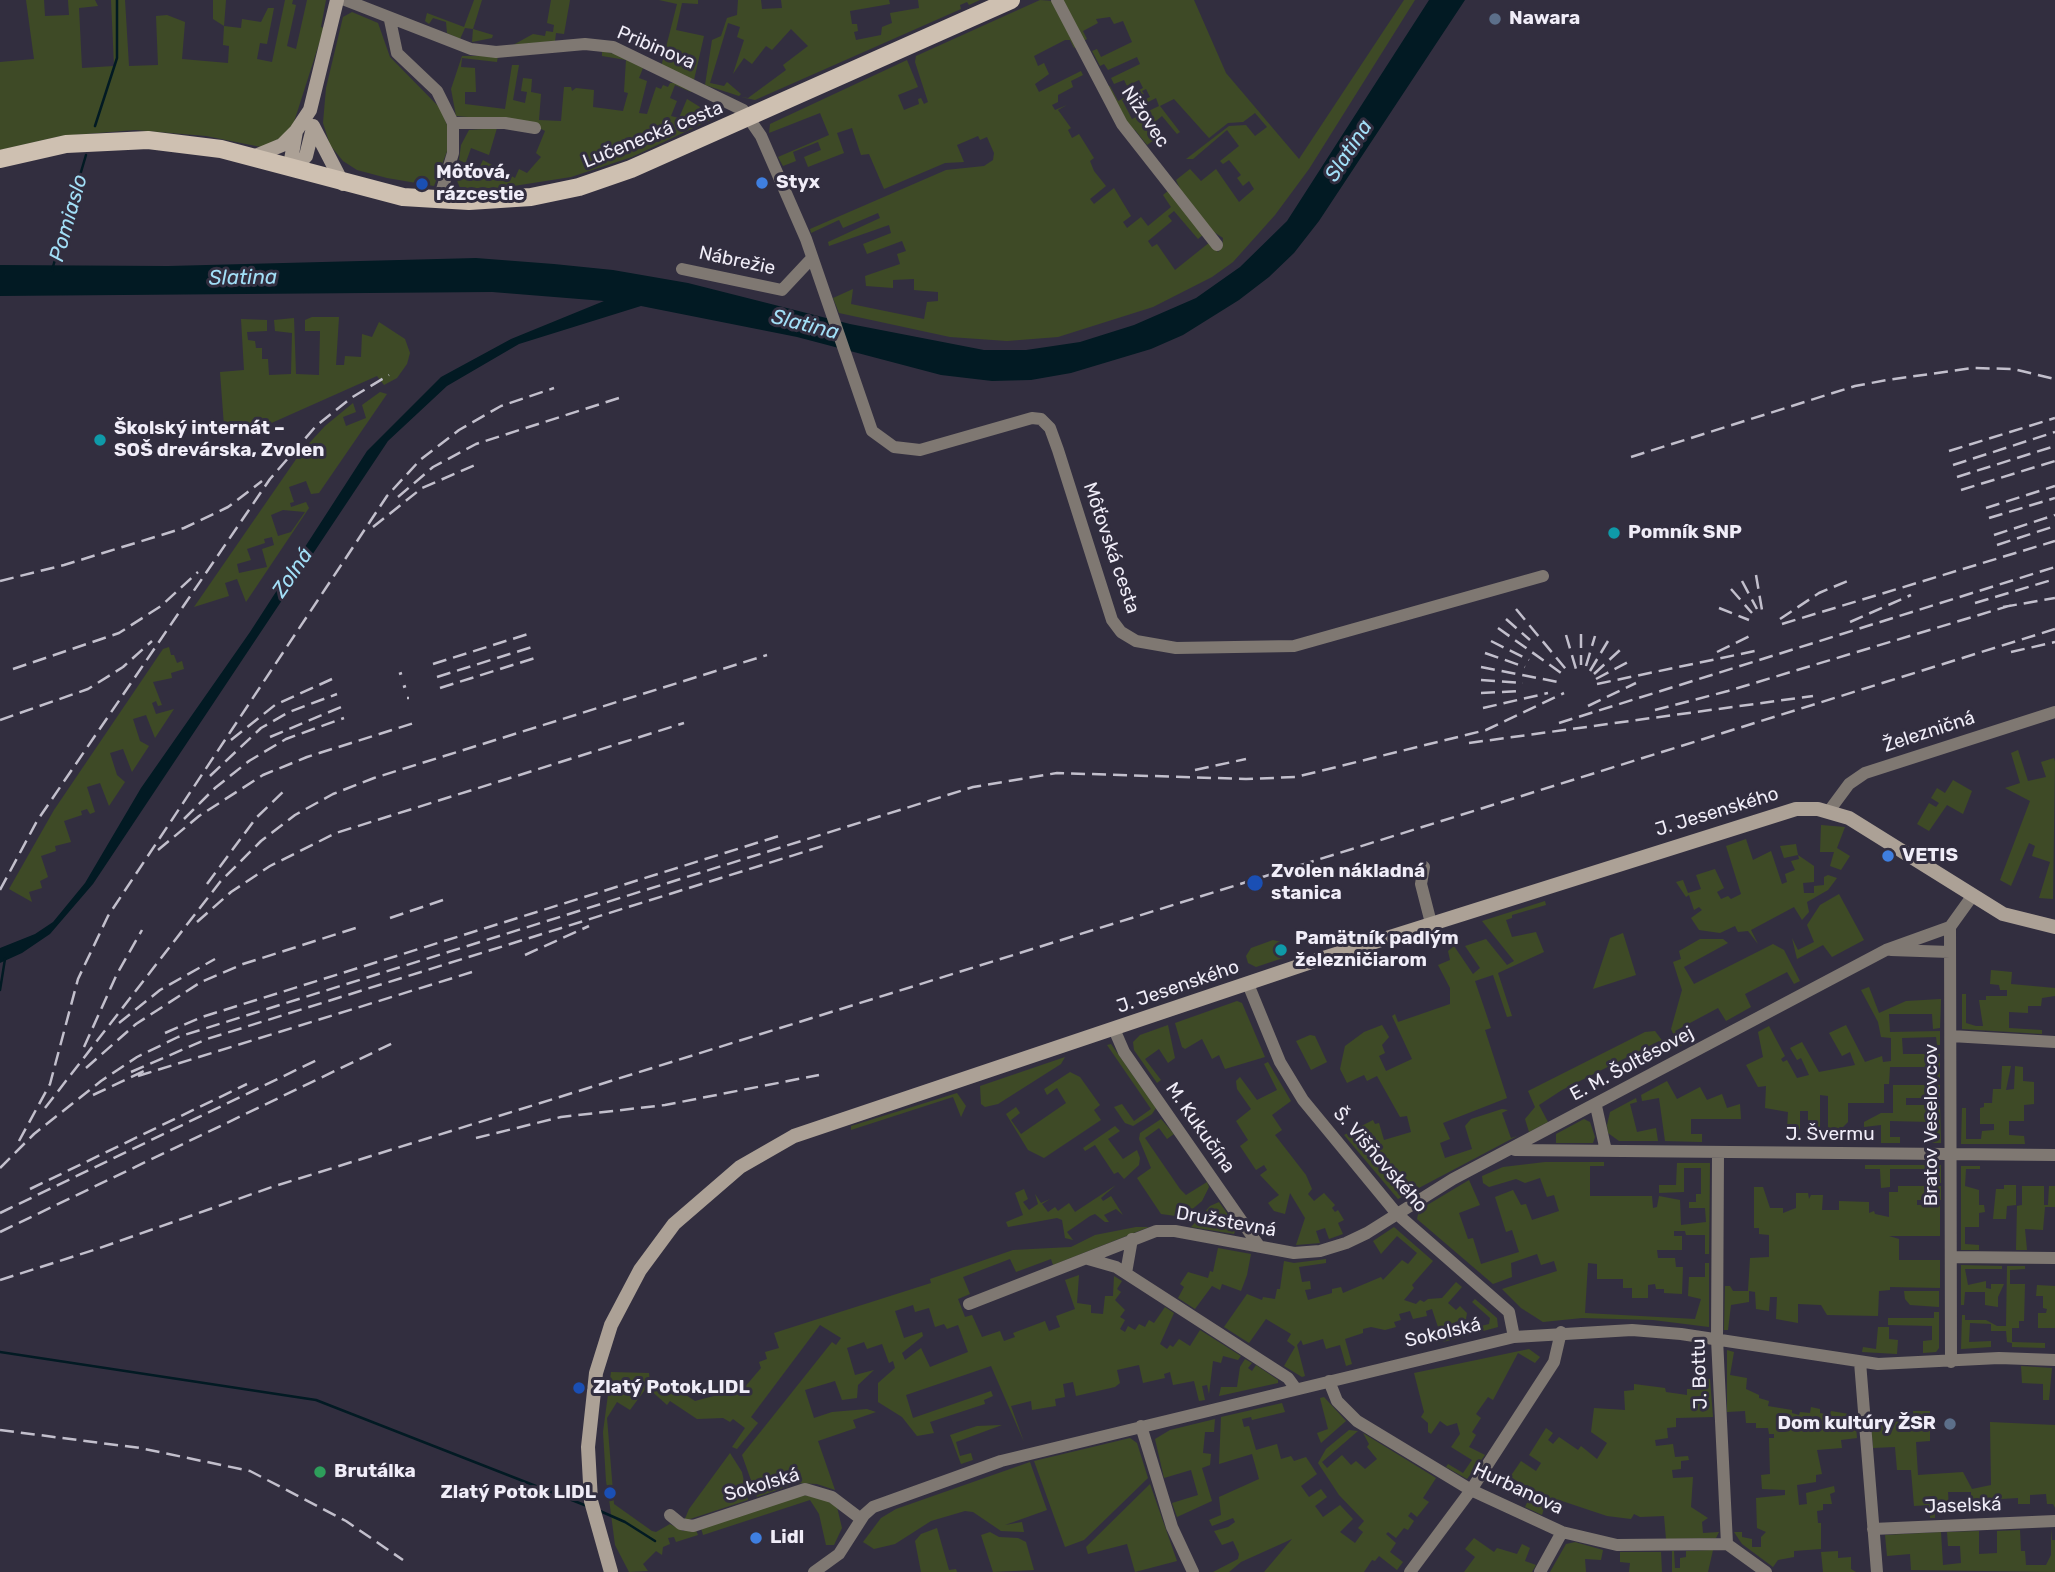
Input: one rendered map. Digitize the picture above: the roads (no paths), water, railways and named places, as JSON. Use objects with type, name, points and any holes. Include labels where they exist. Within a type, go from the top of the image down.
[{"type":"main road","name":"Lučenecká cesta","points":[[0,159],[66,144],[120,140],[190,144],[253,157],[343,184],[403,197],[507,200],[579,187],[631,169],[1011,0]]},
{"type":"street","points":[[253,157],[282,145],[296,131],[310,110],[337,0]]},
{"type":"street","name":"Pribinova","points":[[345,0],[390,20],[482,51],[568,44],[613,47],[718,95],[743,110],[761,136],[812,258],[850,368]]},
{"type":"street","name":"Nižovec","points":[[1057,0],[1122,124],[1217,245]]},
{"type":"street","points":[[390,20],[397,53],[437,91],[453,123],[455,142],[451,168],[439,200]]},
{"type":"street","points":[[310,110],[313,128],[343,184]]},
{"type":"street","points":[[453,123],[505,123],[536,128]]},
{"type":"street","points":[[296,131],[291,160],[294,169],[306,156],[313,128]]},
{"type":"street","name":"Nábrežie","points":[[682,269],[782,290],[812,258]]},
{"type":"street","name":"Môťovská cesta","points":[[850,368],[872,431],[883,442],[899,449],[925,450],[1032,418],[1045,422],[1058,450],[1112,620],[1124,634],[1144,644],[1198,648],[1294,646],[1543,576]]},
{"type":"street","name":"Železničná","points":[[1829,811],[1849,785],[1865,773],[2055,712]]},
{"type":"street","name":"J. Jesenského","points":[[611,1572],[591,1501],[587,1447],[589,1415],[604,1344],[621,1304],[666,1232],[699,1200],[757,1156],[811,1130],[1431,923],[1773,814],[1806,808],[1829,811],[1862,825],[1972,895],[2018,919],[2055,927]]},
{"type":"street","points":[[1424,867],[1421,884],[1431,923]]},
{"type":"street","points":[[1950,927],[1972,895]]},
{"type":"street","name":"E. M. Šoltésovej","points":[[1397,1214],[1436,1188],[1596,1106],[1886,950],[1950,927]]},
{"type":"street","name":"Bratov Veselovcov","points":[[1950,927],[1951,1362]]},
{"type":"street","name":"E. M. Šoltésovej","points":[[1886,950],[1950,952]]},
{"type":"street","name":"Š. Višňovského","points":[[1248,984],[1280,1062],[1294,1087],[1350,1161],[1397,1214],[1508,1312],[1514,1336]]},
{"type":"street","name":"M. Kukučína","points":[[1114,1029],[1124,1052],[1259,1247]]},
{"type":"street","points":[[1951,1036],[2055,1042]]},
{"type":"street","points":[[1596,1106],[1606,1151]]},
{"type":"street","name":"J. Švermu","points":[[1511,1150],[2055,1155]]},
{"type":"street","name":"J. Bottu","points":[[1718,1153],[1717,1339],[1727,1544]]},
{"type":"street","name":"Družstevná","points":[[969,1304],[1150,1232],[1169,1231],[1294,1253],[1320,1251],[1359,1237],[1397,1214]]},
{"type":"street","points":[[1126,1273],[1132,1239]]},
{"type":"street","points":[[1951,1257],[2055,1258]]},
{"type":"street","points":[[1086,1259],[1104,1262],[1126,1273],[1288,1378],[1296,1389]]},
{"type":"street","name":"Sokolská","points":[[814,1572],[839,1554],[862,1518],[877,1505],[1001,1461],[1514,1336],[1644,1330],[1860,1362],[1907,1364],[1999,1358],[2055,1360]]},
{"type":"street","points":[[1410,1572],[1471,1490],[1554,1362],[1561,1332]]},
{"type":"street","points":[[1860,1362],[1877,1572]]},
{"type":"street","name":"Hurbanova","points":[[1329,1381],[1337,1401],[1357,1421],[1471,1490],[1562,1532],[1593,1541],[1628,1546],[1727,1544]]},
{"type":"street","points":[[1141,1426],[1172,1527],[1193,1572]]},
{"type":"street","name":"Sokolská","points":[[670,1515],[681,1524],[693,1526],[805,1489],[832,1497],[862,1518]]},
{"type":"street","name":"Jaselská","points":[[1874,1529],[2055,1521]]},
{"type":"street","points":[[1540,1572],[1562,1532]]},
{"type":"street","points":[[1727,1544],[1766,1572]]},
{"type":"water","points":[[1429,0],[1465,0],[1319,221],[1294,253],[1239,300],[1183,335],[1151,349],[1071,373],[1031,380],[992,381],[941,375],[797,337],[641,306],[519,344],[447,386],[388,441],[93,884],[50,934],[22,953],[0,963],[0,948],[35,934],[53,922],[85,883],[141,788],[250,632],[367,451],[441,377],[511,339],[604,301],[492,292],[0,296],[0,265],[168,266],[476,258],[613,270],[688,283],[850,324],[984,350],[1026,350],[1080,342],[1134,325],[1196,298],[1240,267],[1287,221]]},
{"type":"waterway","name":"Pomiaslo","points":[[95,126],[117,58],[117,0]]},
{"type":"waterway","name":"Pomiaslo","points":[[52,270],[86,155]]},
{"type":"waterway","points":[[0,990],[5,959]]},
{"type":"waterway","points":[[0,1352],[316,1400],[587,1506]]},
{"type":"waterway","points":[[600,1511],[625,1522],[655,1541]]},
{"type":"railway","points":[[1631,457],[1855,386],[1887,380],[1973,368],[2013,369],[2055,379]]},
{"type":"railway","points":[[0,890],[37,821],[270,479],[316,426],[351,398],[389,375]]},
{"type":"railway","points":[[19,1141],[50,1084],[78,979],[108,916],[387,496],[420,460],[459,430],[501,406],[554,388]]},
{"type":"railway","points":[[398,497],[433,467],[476,444],[619,398]]},
{"type":"railway","points":[[1949,451],[2055,418]]},
{"type":"railway","points":[[1953,465],[2055,432]]},
{"type":"railway","points":[[1957,477],[2055,446]]},
{"type":"railway","points":[[1961,490],[2055,461]]},
{"type":"railway","points":[[373,527],[422,488],[475,465]]},
{"type":"railway","points":[[0,581],[64,565],[184,528],[228,507],[262,481]]},
{"type":"railway","points":[[1986,508],[2055,486]]},
{"type":"railway","points":[[1989,518],[2055,498]]},
{"type":"railway","points":[[1994,535],[2055,515]]},
{"type":"railway","points":[[1997,545],[2055,526]]},
{"type":"railway","points":[[1782,624],[2055,541]]},
{"type":"railway","points":[[1559,723],[2055,567]]},
{"type":"railway","points":[[13,669],[119,633],[161,606],[198,572]]},
{"type":"railway","points":[[1756,575],[1762,610]]},
{"type":"railway","points":[[1975,603],[2055,579]]},
{"type":"railway","points":[[1780,619],[1819,593],[1850,580]]},
{"type":"railway","points":[[1742,581],[1757,609]]},
{"type":"railway","points":[[1731,589],[1752,613]]},
{"type":"railway","points":[[1850,622],[1911,595]]},
{"type":"railway","points":[[2003,607],[2055,598]]},
{"type":"railway","points":[[1655,710],[1728,691],[2012,605]]},
{"type":"railway","points":[[1719,608],[1749,620]]},
{"type":"railway","points":[[1516,609],[1569,673]]},
{"type":"railway","points":[[1506,619],[1530,640]]},
{"type":"railway","points":[[1498,628],[1564,675]]},
{"type":"railway","points":[[0,1280],[272,1187],[2055,629]]},
{"type":"railway","points":[[433,664],[528,634]]},
{"type":"railway","points":[[1581,634],[1581,665]]},
{"type":"railway","points":[[1566,635],[1576,669]]},
{"type":"railway","points":[[1586,666],[1595,636]]},
{"type":"railway","points":[[1717,652],[1750,636]]},
{"type":"railway","points":[[0,720],[88,689],[123,667],[152,641]]},
{"type":"railway","points":[[1491,641],[1529,660]]},
{"type":"railway","points":[[1590,671],[1608,641]]},
{"type":"railway","points":[[2011,652],[2055,642]]},
{"type":"railway","points":[[437,677],[532,647]]},
{"type":"railway","points":[[1594,674],[1620,650]]},
{"type":"railway","points":[[1597,684],[1755,651]]},
{"type":"railway","points":[[1485,653],[1525,667]]},
{"type":"railway","points":[[45,1108],[220,882],[261,841],[295,815],[333,794],[374,778],[767,655]]},
{"type":"railway","points":[[440,688],[535,658]]},
{"type":"railway","points":[[1596,679],[1628,662]]},
{"type":"railway","points":[[1481,667],[1563,683]]},
{"type":"railway","points":[[231,740],[275,705],[332,679]]},
{"type":"railway","points":[[1481,680],[1523,683]]},
{"type":"railway","points":[[1588,706],[1636,683]]},
{"type":"railway","points":[[1481,693],[1520,691]]},
{"type":"railway","points":[[1483,708],[1548,693]]},
{"type":"railway","points":[[0,1168],[34,1134],[101,1081],[137,1057],[178,1037],[973,787],[1057,773],[1246,779],[1296,777],[1486,730],[1564,693]]},
{"type":"railway","points":[[210,776],[261,728],[289,712],[337,694]]},
{"type":"railway","points":[[1469,743],[1813,696]]},
{"type":"railway","points":[[270,737],[341,707]]},
{"type":"railway","points":[[184,819],[215,788],[249,761],[286,739],[344,718]]},
{"type":"railway","points":[[158,850],[199,816],[263,775],[307,757],[417,722]]},
{"type":"railway","points":[[197,922],[231,892],[270,866],[336,833],[684,723]]},
{"type":"railway","points":[[1195,770],[1246,759]]},
{"type":"railway","points":[[207,884],[256,818],[285,790]]},
{"type":"railway","points":[[165,1033],[202,1017],[782,835]]},
{"type":"railway","points":[[131,1072],[207,1039],[823,846]]},
{"type":"railway","points":[[390,918],[443,900]]},
{"type":"railway","points":[[525,955],[589,926]]},
{"type":"railway","points":[[86,1068],[136,1024],[201,982],[243,964],[359,927]]},
{"type":"railway","points":[[84,1047],[117,974],[142,930]]},
{"type":"railway","points":[[119,1023],[160,990],[215,959]]},
{"type":"railway","points":[[138,1076],[472,972]]},
{"type":"railway","points":[[0,1232],[393,1043]]},
{"type":"railway","points":[[0,1213],[317,1060]]},
{"type":"railway","points":[[93,1095],[144,1071]]},
{"type":"railway","points":[[476,1138],[561,1117],[665,1105],[819,1075]]},
{"type":"railway","points":[[30,1189],[247,1084]]},
{"type":"railway","points":[[0,1430],[140,1448],[250,1471],[346,1521],[403,1560]]},
{"type":"place","name":"Nawara","points":[[1495,19]]},
{"type":"place","name":"Styx","points":[[762,183]]},
{"type":"place","name":"Môťová, rázcestie","points":[[422,184]]},
{"type":"place","name":"Školský internát – SOŠ drevárska, Zvolen","points":[[100,440]]},
{"type":"place","name":"Pomník SNP","points":[[1614,533]]},
{"type":"place","name":"VETIS","points":[[1888,856]]},
{"type":"place","name":"Zvolen nákladná stanica","points":[[1255,883]]},
{"type":"place","name":"Pamätník padlým železničiarom","points":[[1281,950]]},
{"type":"place","name":"Zlatý Potok,LIDL","points":[[579,1388]]},
{"type":"place","name":"Dom kultúry ŽSR","points":[[1950,1424]]},
{"type":"place","name":"Brutálka","points":[[320,1472]]},
{"type":"place","name":"Zlatý Potok LIDL","points":[[610,1493]]},
{"type":"place","name":"Lidl","points":[[756,1538]]},
{"type":"water label","name":"Slatina","points":[[1349,151]]},
{"type":"water label","name":"Slatina","points":[[243,278]]},
{"type":"water label","name":"Slatina","points":[[805,325]]},
{"type":"water label","name":"Zolná","points":[[293,573]]}]
